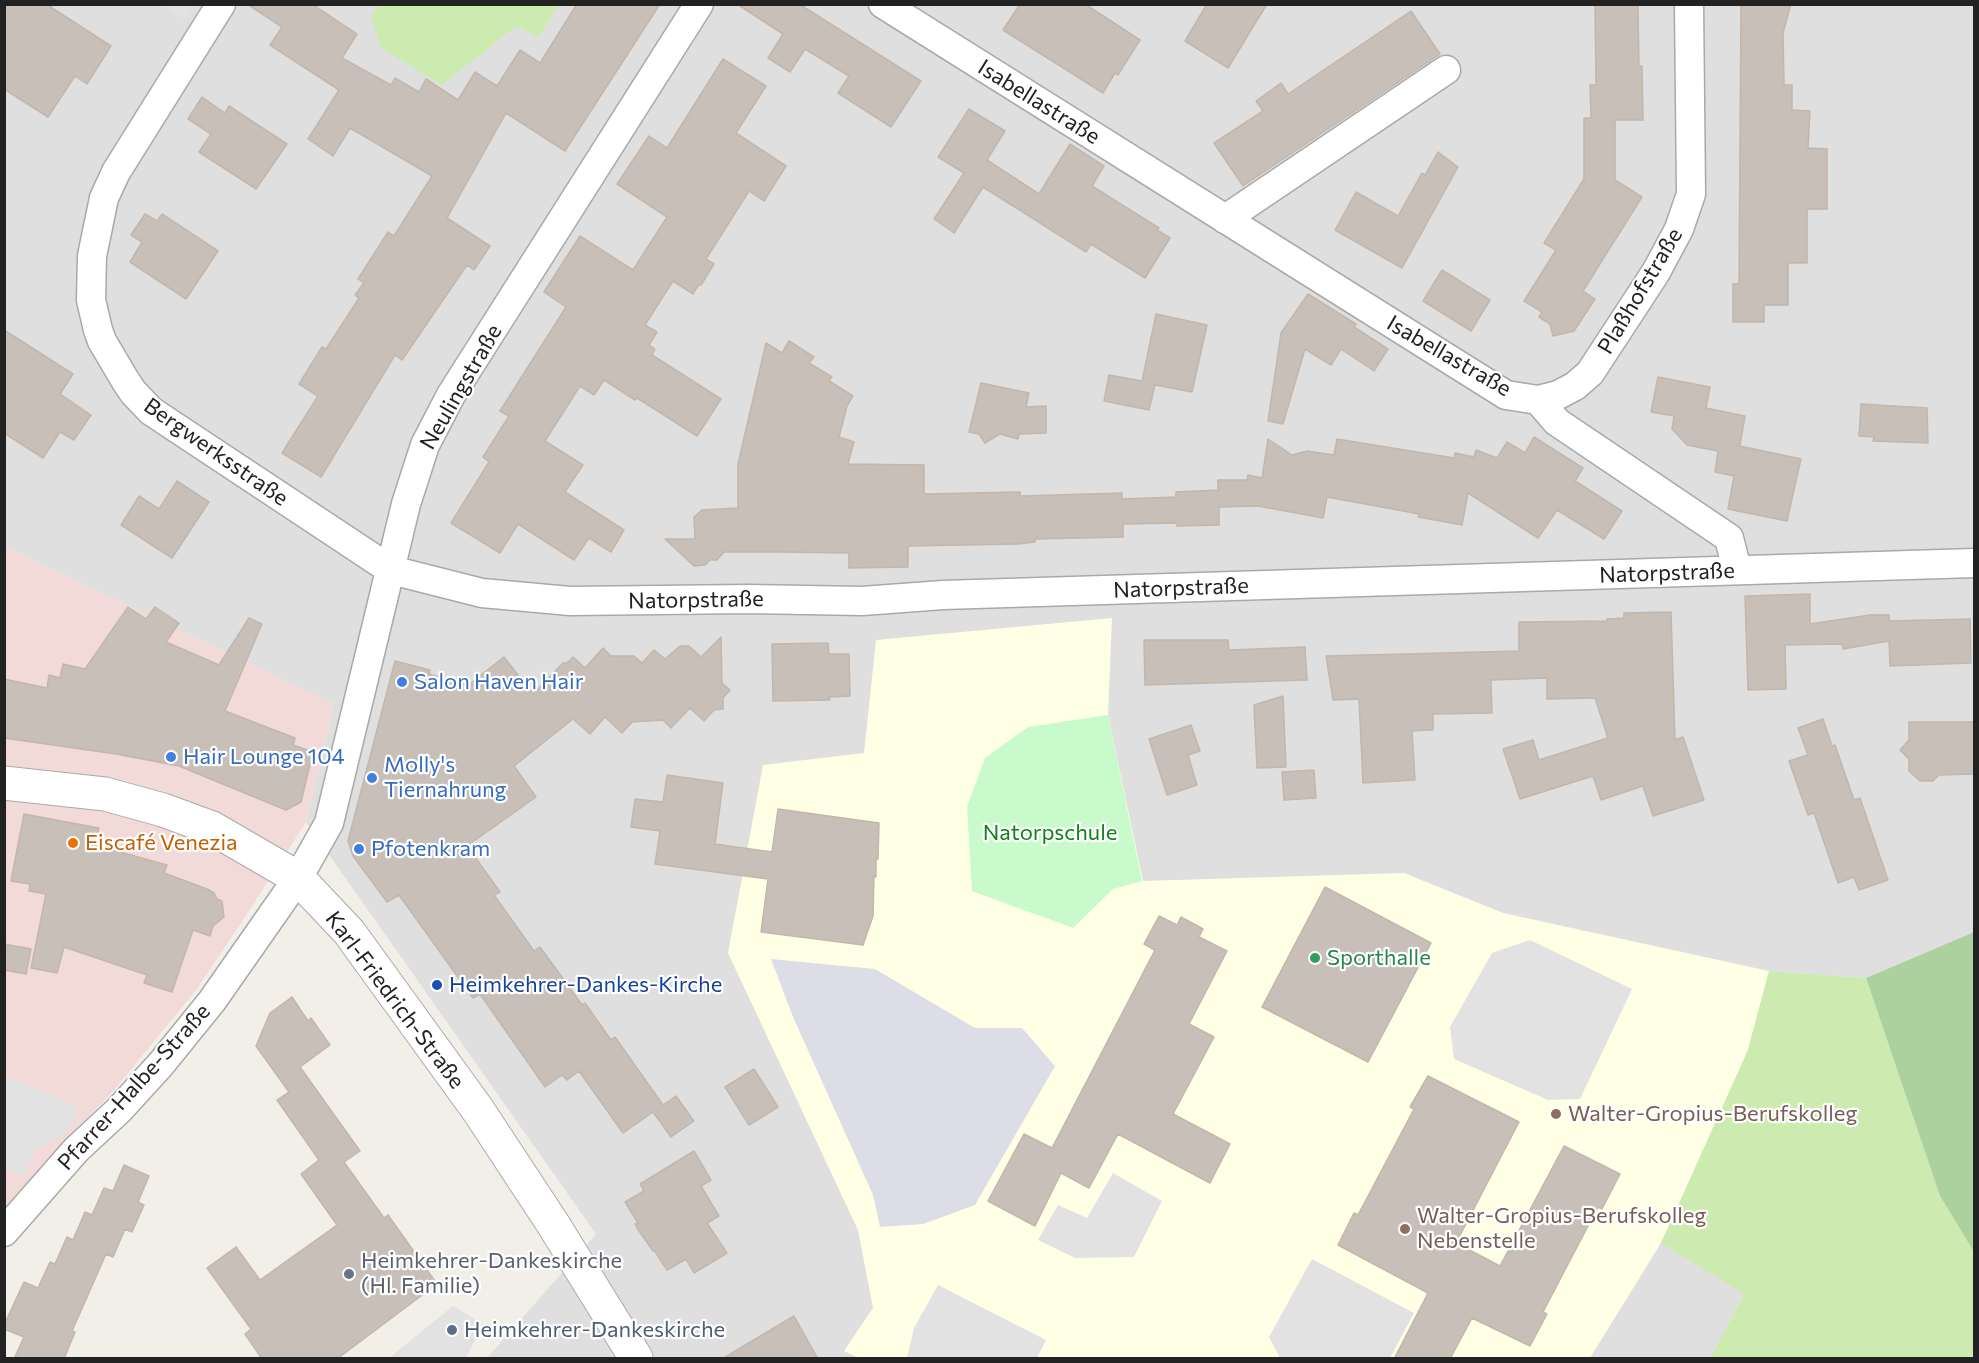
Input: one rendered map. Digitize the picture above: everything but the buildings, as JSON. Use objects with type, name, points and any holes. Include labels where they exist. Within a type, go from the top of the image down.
[{"type":"street","name":"Bergwerksstraße","points":[[222,4],[116,172],[104,198],[92,256],[92,300],[98,330],[125,380],[151,411],[391,570]]},
{"type":"street","name":"Neulingstraße","points":[[298,878],[329,823],[406,504],[422,453],[451,395],[699,4]]},
{"type":"street","name":"Isabellastraße","points":[[883,4],[1506,395],[1538,400],[1557,422],[1730,538],[1737,570]]},
{"type":"street","name":"Plaßhofstraße","points":[[1538,400],[1558,395],[1575,386],[1590,373],[1656,272],[1679,229],[1690,194],[1689,4]]},
{"type":"street","points":[[1225,219],[1446,70]]},
{"type":"street","name":"Natorpstraße","points":[[391,570],[482,593],[570,602],[748,599],[861,601],[943,595],[1974,563]]},
{"type":"street","name":"Karl-Friedrich-Straße","points":[[4,783],[105,795],[163,810],[212,828],[298,878],[349,932],[478,1110],[553,1224],[636,1359]]},
{"type":"street","name":"Pfarrer-Halbe-Straße","points":[[4,1232],[76,1150],[119,1110],[161,1064],[212,1001],[298,878]]},
{"type":"shaded area","points":[[4,5],[1974,5],[1974,932],[1866,978],[1769,971],[1744,1294],[1710,1358],[487,1358],[596,1234],[306,822],[334,704],[5,547]]},
{"type":"shaded area","points":[[162,5],[195,5],[185,20]]},
{"type":"shaded area","points":[[5,547],[334,704],[306,822],[243,920],[196,990],[115,1089],[25,1186],[5,1211]]},
{"type":"shaded area","name":"Natorpschule","points":[[1112,618],[1108,715],[1143,881],[1404,873],[1503,913],[1769,971],[1748,1050],[1692,1178],[1661,1243],[1590,1358],[859,1358],[844,1351],[873,1308],[858,1230],[728,953],[763,765],[864,753],[876,640]]},
{"type":"shaded area","points":[[1530,940],[1632,989],[1580,1099],[1548,1100],[1454,1059],[1450,1027],[1492,953]]},
{"type":"shaded area","points":[[771,959],[875,969],[975,1028],[1022,1028],[1055,1066],[975,1205],[923,1224],[880,1227],[873,1195],[793,1017]]},
{"type":"shaded area","points":[[5,1075],[80,1108],[67,1131],[34,1152],[24,1177],[5,1168]]},
{"type":"shaded area","points":[[1113,1173],[1162,1201],[1134,1257],[1075,1258],[1038,1240],[1058,1205],[1087,1218]]},
{"type":"shaded area","points":[[1312,1259],[1414,1313],[1390,1358],[1280,1358],[1269,1337]]},
{"type":"shaded area","points":[[938,1285],[1046,1340],[1037,1358],[907,1358],[914,1328]]},
{"type":"shaded area","name":"Heimkehrer-Dankeskirche","points":[[453,1306],[483,1324],[466,1358],[389,1358]]},
{"type":"green space","points":[[378,5],[559,5],[538,37],[516,26],[442,85],[381,48],[371,16]]},
{"type":"green space","name":"Natorpschule","points":[[1108,715],[1142,881],[1113,889],[1073,928],[972,891],[967,807],[985,758],[1028,727]]},
{"type":"green space","points":[[1974,932],[1974,1252],[1940,1196],[1866,978]]},
{"type":"green space","points":[[1769,971],[1866,978],[1940,1196],[1974,1252],[1974,1358],[1710,1358],[1744,1294],[1661,1243],[1748,1050]]},
{"type":"place","name":"Salon Haven Hair","points":[[402,682]]},
{"type":"place","name":"Hair Lounge 104","points":[[171,757]]},
{"type":"place","name":"Molly's Tiernahrung","points":[[372,778]]},
{"type":"place","name":"Eiscafé Venezia","points":[[73,843]]},
{"type":"place","name":"Pfotenkram","points":[[359,849]]},
{"type":"place","name":"Sporthalle","points":[[1315,958]]},
{"type":"place","name":"Heimkehrer-Dankes-Kirche","points":[[437,985]]},
{"type":"place","name":"Walter-Gropius-Berufskolleg","points":[[1556,1114]]},
{"type":"place","name":"Walter-Gropius-Berufskolleg Nebenstelle","points":[[1405,1229]]},
{"type":"place","name":"Heimkehrer-Dankeskirche (Hl. Familie)","points":[[349,1274]]},
{"type":"place","name":"Heimkehrer-Dankeskirche","points":[[452,1330]]}]
